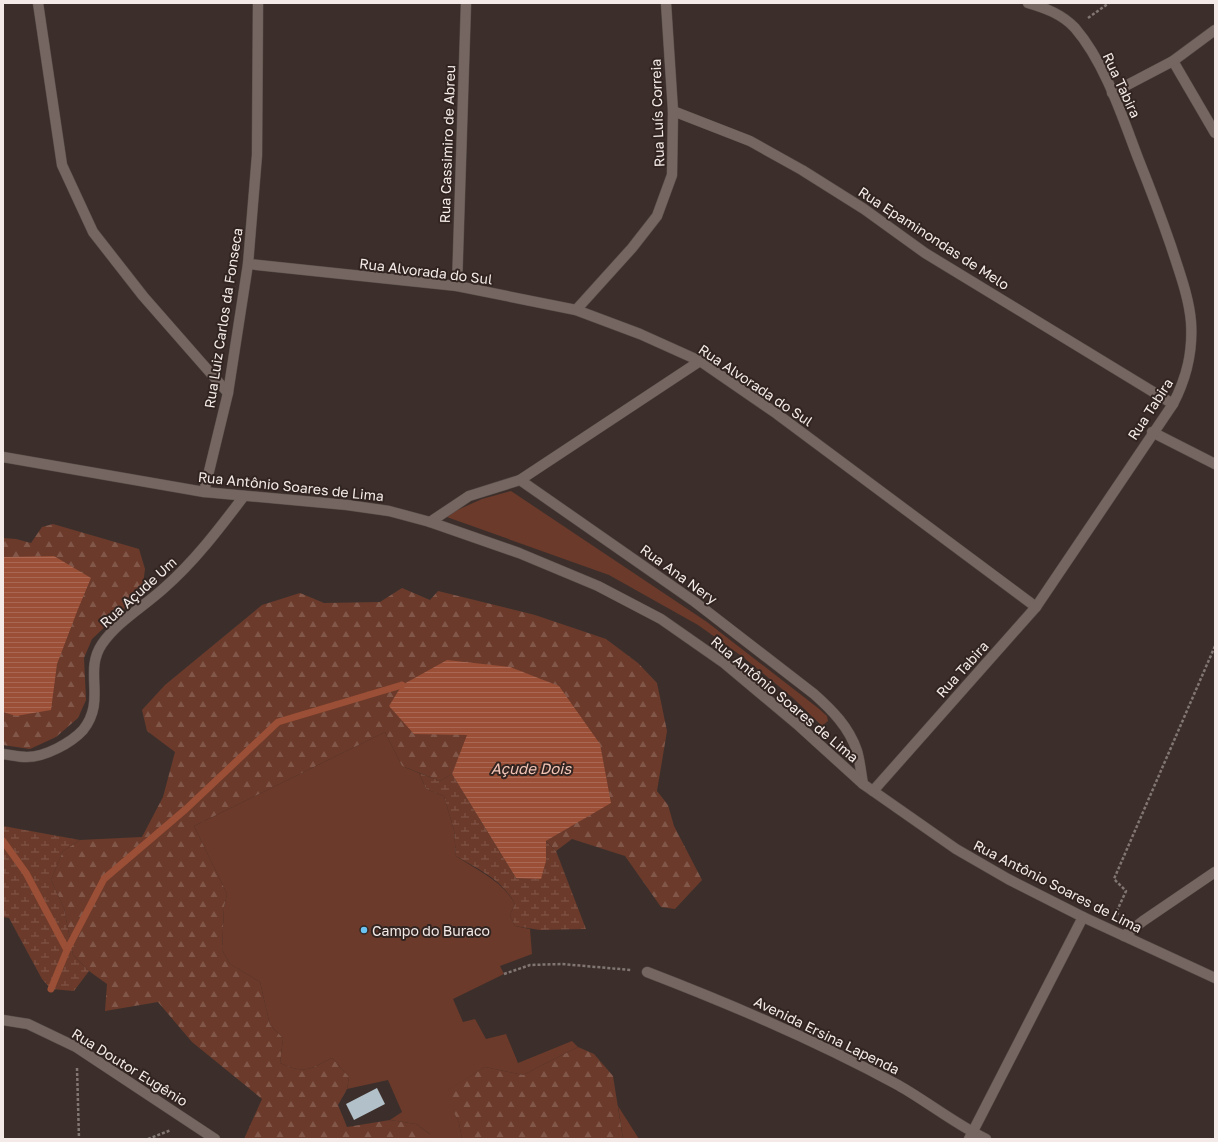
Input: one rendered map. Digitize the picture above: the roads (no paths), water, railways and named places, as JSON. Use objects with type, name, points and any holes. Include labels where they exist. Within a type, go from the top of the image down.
[{"type":"street","points":[[38,3],[62,165],[93,232],[143,296],[228,393]]},
{"type":"street","name":"Rua Luiz Carlos da Fonseca","points":[[204,492],[228,393],[248,264],[257,155],[258,3]]},
{"type":"street","name":"Rua Cassimiro de Abreu","points":[[457,286],[466,3]]},
{"type":"street","name":"Rua Luís Correia","points":[[576,310],[632,248],[657,216],[672,175],[673,110],[666,3]]},
{"type":"street","name":"Rua Tabira","points":[[873,791],[1036,607],[1152,432],[1173,404],[1184,382],[1191,355],[1191,321],[1181,276],[1154,197],[1112,93],[1095,58],[1075,28],[1047,9],[1028,3]]},
{"type":"street","points":[[1112,93],[1173,61],[1215,30]]},
{"type":"street","points":[[1173,61],[1215,133]]},
{"type":"street","name":"Rua Epaminondas de Melo","points":[[673,110],[750,141],[802,170],[864,209],[926,253],[1173,404]]},
{"type":"street","name":"Rua Alvorada do Sul","points":[[248,264],[457,286],[576,310],[640,334],[700,361],[777,414],[1036,607]]},
{"type":"street","points":[[430,522],[469,496],[520,480],[700,361]]},
{"type":"street","points":[[1152,432],[1215,464]]},
{"type":"street","name":"Rua Antônio Soares de Lima","points":[[3,457],[204,492],[354,506],[390,512],[430,522],[519,553],[591,583],[661,619],[724,663],[798,725],[864,784],[956,849],[1008,879],[1083,917],[1215,978]]},
{"type":"street","name":"Rua Ana Nery","points":[[520,480],[695,602],[814,694],[831,710],[848,731],[857,751],[864,784]]},
{"type":"street","name":"Rua Açude Um","points":[[3,754],[28,757],[57,750],[82,730],[94,712],[94,668],[96,656],[103,643],[120,625],[163,589],[192,561],[244,496]]},
{"type":"street","points":[[1124,936],[1143,921],[1215,872]]},
{"type":"street","points":[[970,1136],[1031,1022],[1083,917]]},
{"type":"street","name":"Avenida Ersina Lapenda","points":[[647,972],[725,1002],[810,1040],[899,1086],[970,1136],[986,1139]]},
{"type":"street","name":"Rua Doutor Eugênio","points":[[3,1020],[28,1024],[76,1047],[215,1139]]},
{"type":"water","points":[[54,556],[91,578],[57,664],[51,710],[16,716],[3,712],[3,557]]},
{"type":"water","name":"Açude Dois","points":[[447,660],[510,667],[559,686],[600,744],[611,803],[546,841],[546,861],[541,879],[516,878],[452,774],[467,735],[414,734],[389,706],[402,685]]},
{"type":"waterway","points":[[51,989],[67,950],[104,879],[186,809],[278,722],[402,685]]},
{"type":"waterway","points":[[3,841],[26,873],[67,950]]},
{"type":"place","name":"Campo do Buraco","points":[[364,930]]}]
